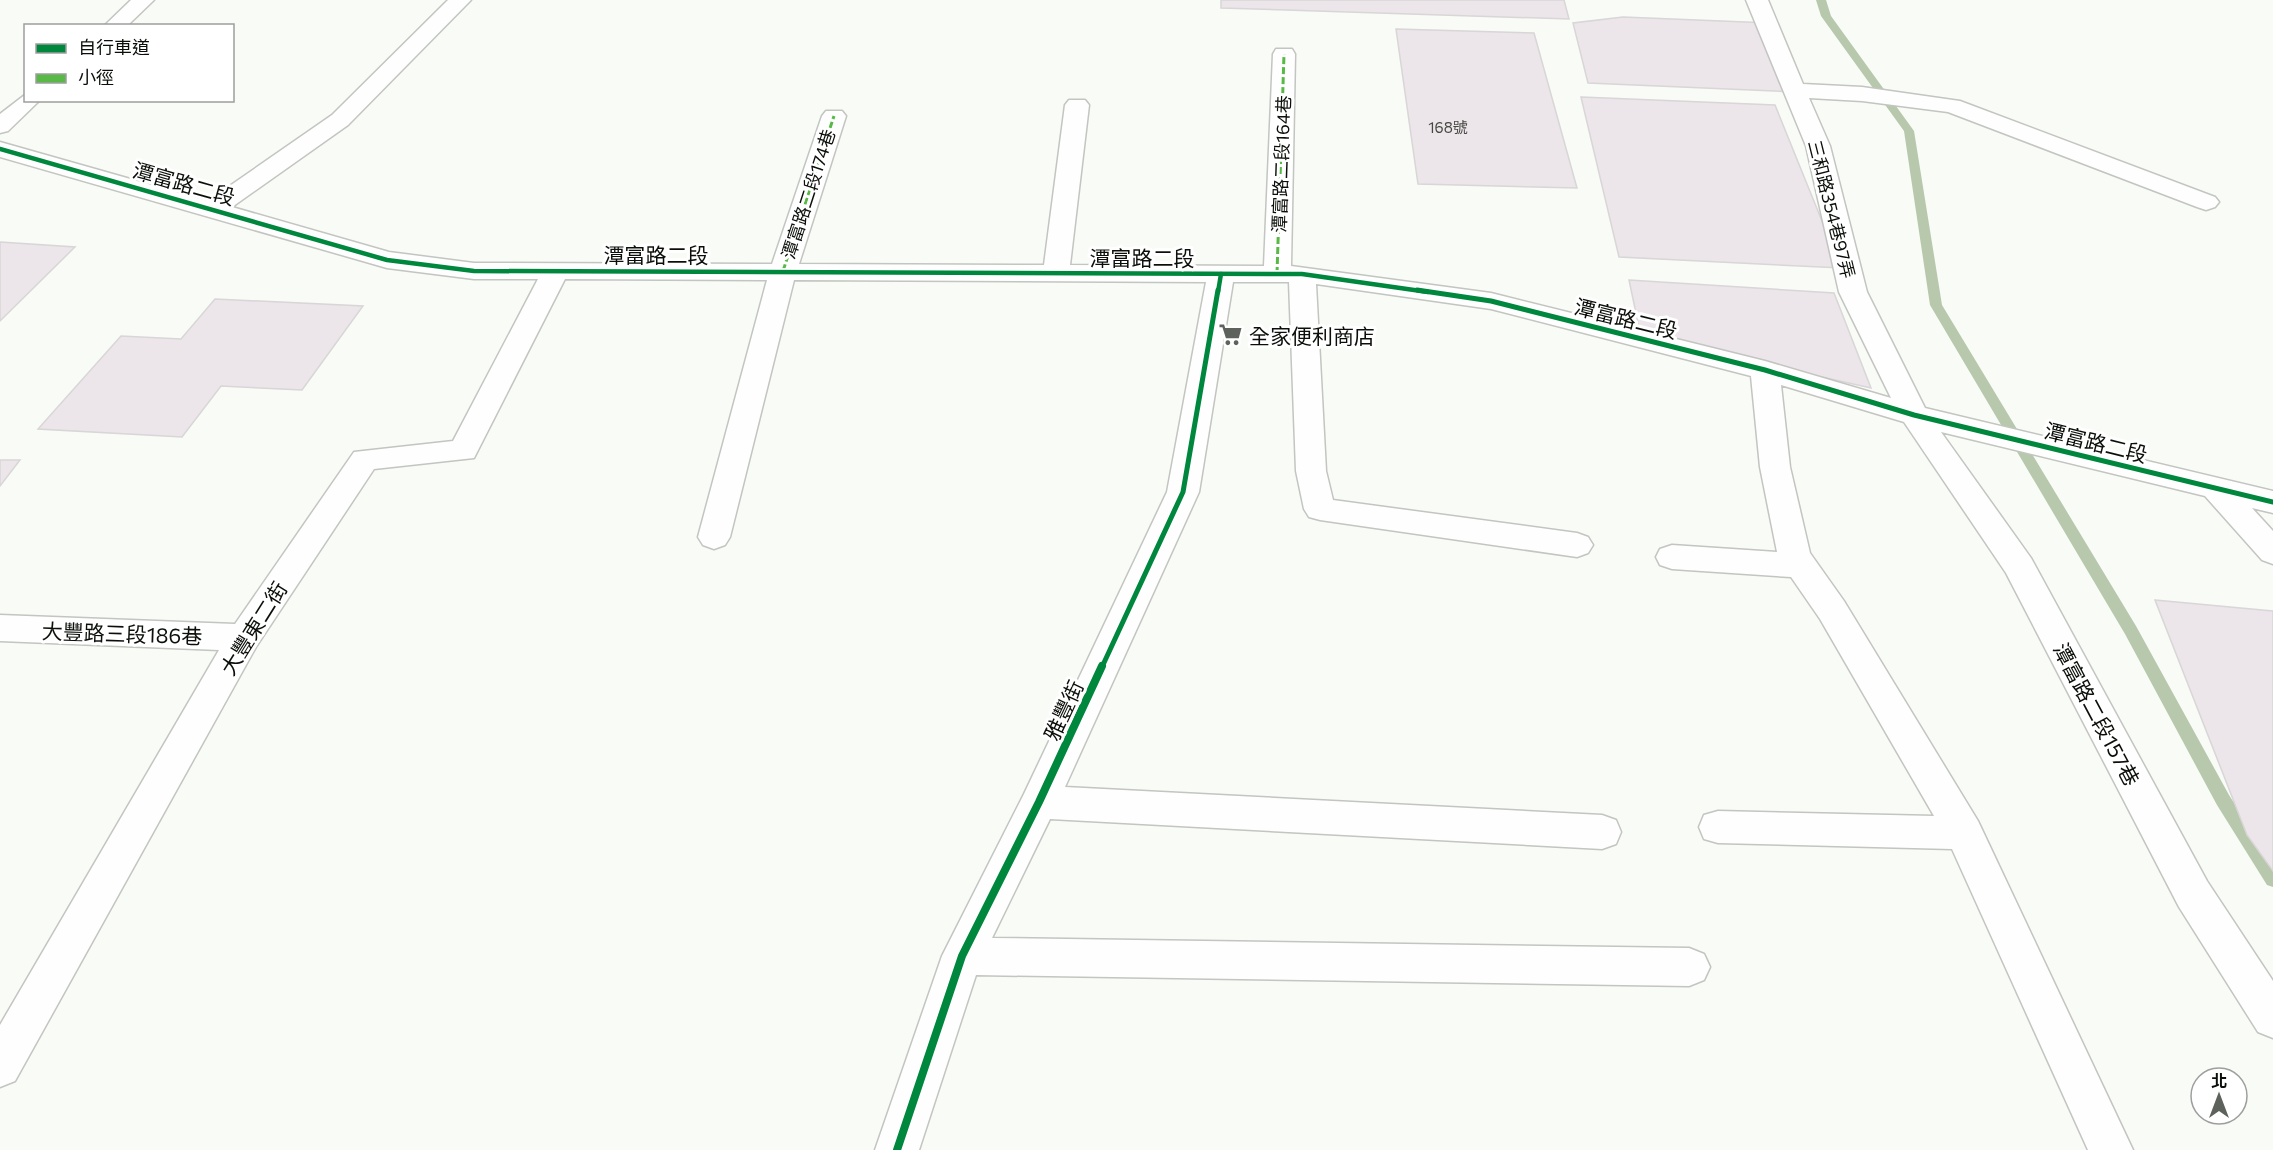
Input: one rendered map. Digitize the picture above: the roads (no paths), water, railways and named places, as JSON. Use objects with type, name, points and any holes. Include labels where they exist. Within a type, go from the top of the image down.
[{"type":"street","points":[[116,24],[142,0]]},
{"type":"street","points":[[213,209],[340,120],[460,0]]},
{"type":"street","name":"三和路354巷97弄","points":[[1757,0],[1818,146],[1853,292],[1914,415]]},
{"type":"street","name":"潭富路二段164巷","points":[[1284,54],[1290,274],[1311,471],[1320,509],[1577,545]]},
{"type":"street","points":[[1794,90],[1862,94],[1952,106],[2206,202]]},
{"type":"street","points":[[0,126],[27,102]]},
{"type":"street","points":[[1056,273],[1077,105]]},
{"type":"street","name":"潭富路二段174巷","points":[[714,537],[783,271],[834,116]]},
{"type":"street","name":"潭富路二段","points":[[0,150],[213,209],[387,261],[474,271],[1290,274],[1491,301],[1765,370],[1914,415],[2273,502]]},
{"type":"street","name":"大豐東二街","points":[[0,1066],[244,638],[365,459],[463,451],[556,270]]},
{"type":"street","name":"雅豐街","points":[[897,1150],[963,956],[1039,802],[1183,492],[1221,274]]},
{"type":"street","points":[[1765,370],[1775,468],[1794,555],[1832,610],[1964,833],[2111,1150]]},
{"type":"street","name":"潭富路二段157巷","points":[[1914,415],[2019,567],[2193,894],[2273,1018]]},
{"type":"street","points":[[2216,489],[2273,552]]},
{"type":"street","points":[[1671,557],[1802,566]]},
{"type":"street","name":"大豐路三段186巷","points":[[0,628],[244,638]]},
{"type":"street","points":[[1039,802],[1602,832]]},
{"type":"street","points":[[1718,827],[1964,833]]},
{"type":"street","points":[[963,956],[1689,968]]},
{"type":"waterway","points":[[1821,0],[1826,16],[1909,131],[1936,305],[2131,630],[2223,800],[2273,879]]},
{"type":"place","name":"全家便利商店","points":[[1231,335]]}]
